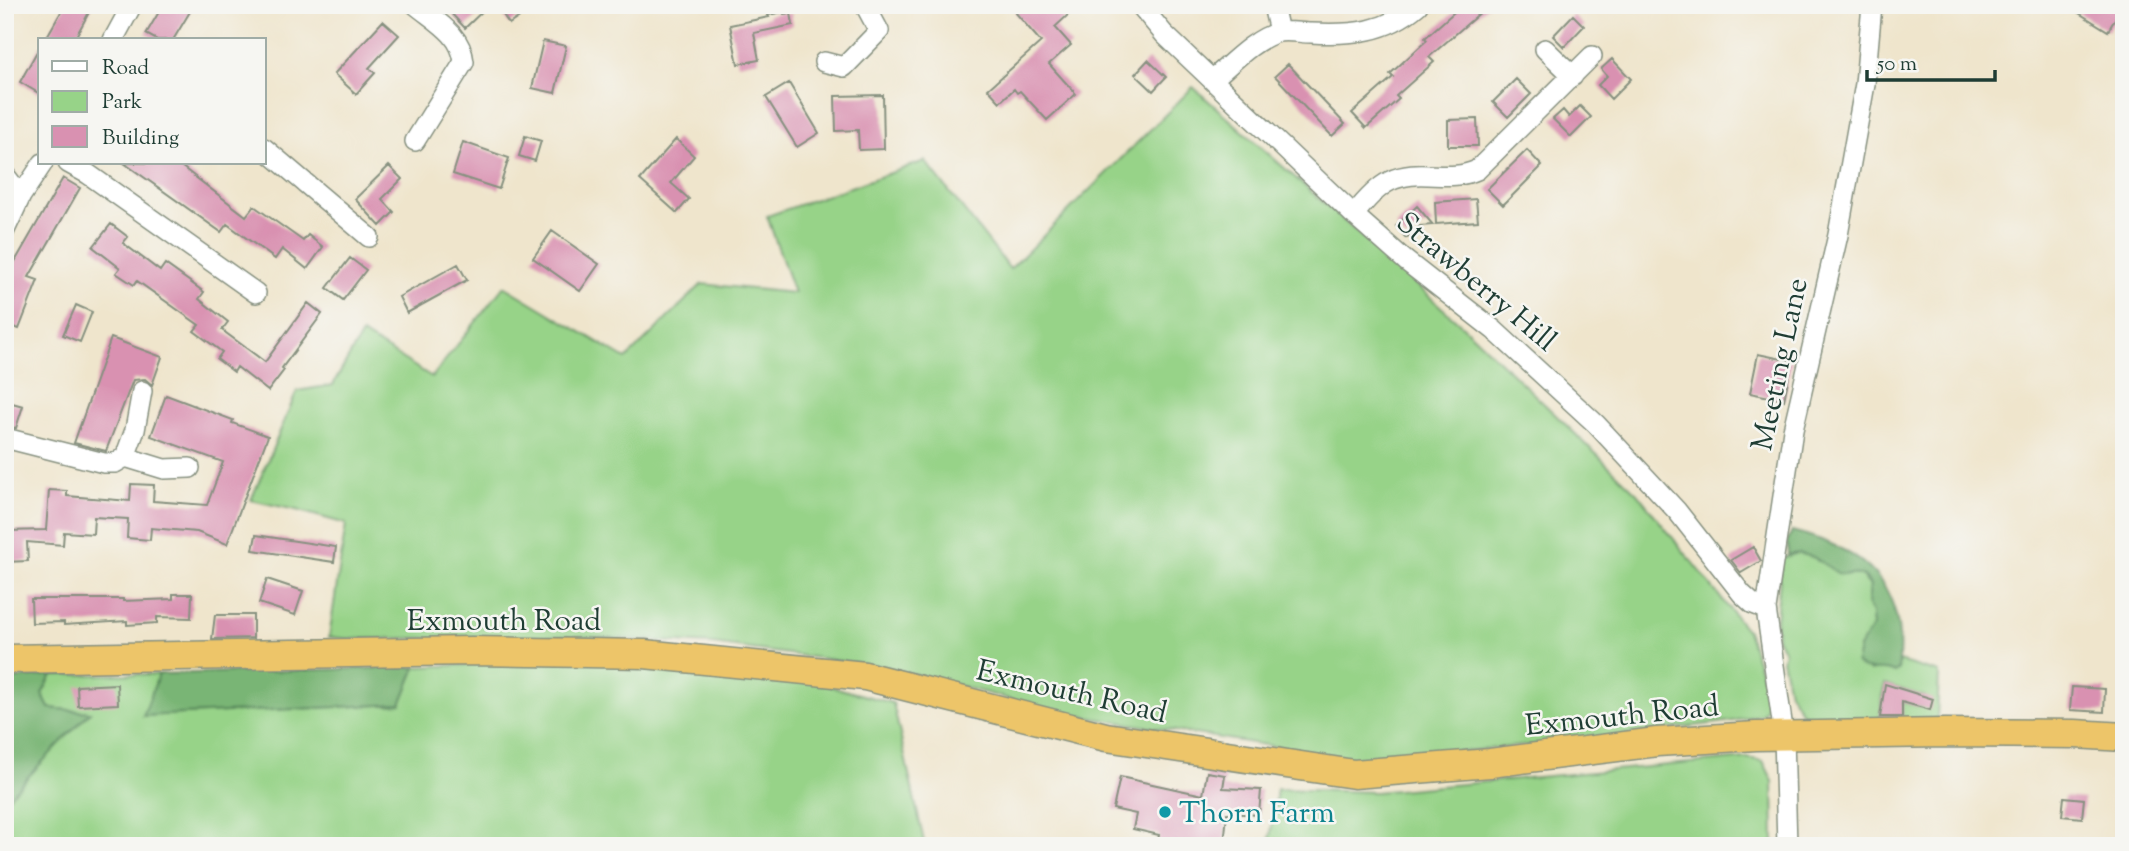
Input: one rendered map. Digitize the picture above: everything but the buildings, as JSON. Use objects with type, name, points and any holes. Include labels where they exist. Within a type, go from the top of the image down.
[{"type":"highway","name":"Exmouth Road","points":[[5,659],[471,651],[644,654],[865,676],[1106,737],[1354,775],[1490,763],[1657,742],[1756,736],[1945,733],[2124,737]]},
{"type":"street","points":[[114,38],[132,5]]},
{"type":"street","points":[[415,141],[464,62],[463,49],[457,39],[416,5]]},
{"type":"street","points":[[824,62],[844,67],[879,31],[865,5]]},
{"type":"street","name":"Strawberry Hill","points":[[1140,5],[1164,34],[1354,215],[1406,261],[1494,330],[1596,424],[1677,512],[1742,594],[1752,604],[1766,609]]},
{"type":"street","points":[[1273,5],[1279,32]]},
{"type":"street","points":[[1213,79],[1254,45],[1279,32],[1355,34],[1382,26],[1418,5]]},
{"type":"street","name":"Meeting Lane","points":[[1787,846],[1784,736],[1766,609],[1793,430],[1838,235],[1863,96],[1872,5]]},
{"type":"street","points":[[1545,49],[1573,76]]},
{"type":"street","points":[[1354,215],[1366,200],[1392,179],[1415,175],[1455,177],[1477,170],[1592,56]]},
{"type":"street","points":[[266,150],[369,237]]},
{"type":"street","points":[[5,230],[21,196],[42,164]]},
{"type":"street","points":[[70,164],[88,174],[256,293]]},
{"type":"street","points":[[5,175],[21,196]]},
{"type":"street","points":[[5,438],[104,463],[115,463],[125,457],[135,430],[142,391]]},
{"type":"street","points":[[125,457],[164,469],[190,468]]},
{"type":"green space","points":[[1193,87],[1466,329],[1637,493],[1747,631],[1768,704],[1763,714],[1733,721],[1578,741],[1362,760],[1067,714],[887,667],[712,644],[571,636],[329,637],[346,524],[251,500],[297,391],[333,385],[362,334],[432,377],[504,286],[626,359],[702,284],[794,293],[767,216],[925,161],[1010,269]]},
{"type":"green space","points":[[1792,531],[1842,549],[1862,562],[1877,577],[1889,595],[1896,616],[1899,641],[1898,670],[1895,673],[1865,669],[1856,663],[1859,648],[1873,626],[1868,605],[1870,586],[1867,580],[1861,575],[1839,574],[1813,557],[1798,553],[1788,555],[1787,541]]},
{"type":"green space","points":[[1798,553],[1813,557],[1846,575],[1861,575],[1870,586],[1868,605],[1873,626],[1859,648],[1858,657],[1870,671],[1883,668],[1898,670],[1899,661],[1939,673],[1937,720],[1902,719],[1902,702],[1921,707],[1926,697],[1885,684],[1880,719],[1814,718],[1802,713],[1789,692],[1782,659],[1784,652],[1777,638],[1776,620],[1782,558]]},
{"type":"green space","points":[[582,660],[814,682],[893,703],[925,846],[5,846],[5,798],[89,712],[49,708],[42,694],[52,675],[159,674],[143,716],[401,704],[416,667]]},
{"type":"green space","points":[[416,667],[401,704],[143,716],[159,674]]},
{"type":"green space","points":[[52,675],[42,694],[49,708],[90,712],[5,801],[5,679]]},
{"type":"green space","points":[[1746,758],[1763,761],[1773,781],[1774,846],[1269,846],[1277,789],[1375,792]]},
{"type":"waterway","points":[[5,14],[9,5]]},
{"type":"place","name":"Thorn Farm","points":[[1165,812]]}]
